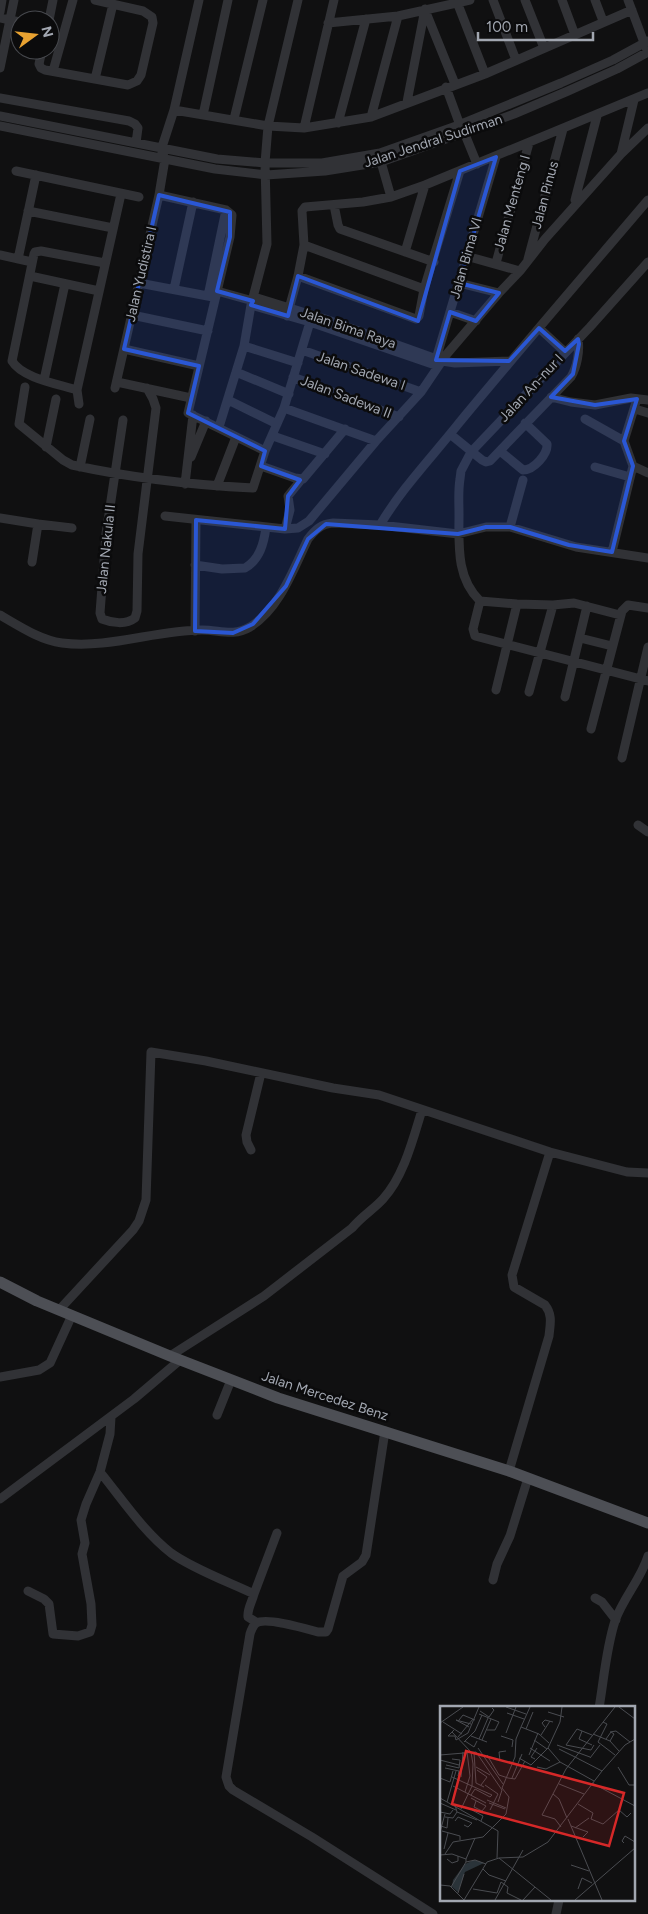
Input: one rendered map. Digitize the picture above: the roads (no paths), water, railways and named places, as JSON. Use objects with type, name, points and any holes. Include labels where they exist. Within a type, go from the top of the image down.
[{"type":"main road","name":"Jalan Mercedez Benz","points":[[0,1282],[37,1301],[278,1398],[509,1471],[648,1523]]},
{"type":"street","points":[[0,12],[2,0]]},
{"type":"street","points":[[53,71],[72,0]]},
{"type":"street","points":[[41,60],[40,66],[45,70],[128,85],[137,81],[141,75],[153,19],[149,14],[95,0]]},
{"type":"street","points":[[165,159],[162,147],[174,110],[199,0]]},
{"type":"street","points":[[202,115],[228,0]]},
{"type":"street","points":[[234,119],[263,0]]},
{"type":"street","points":[[219,427],[244,346],[252,301],[268,236],[265,163],[268,126],[298,0]]},
{"type":"street","points":[[304,128],[334,0]]},
{"type":"street","points":[[328,23],[398,16],[470,0]]},
{"type":"street","points":[[492,0],[516,60]]},
{"type":"street","points":[[525,0],[544,48]]},
{"type":"street","points":[[562,0],[575,36]]},
{"type":"street","points":[[595,0],[603,21]]},
{"type":"street","points":[[628,0],[646,42],[648,52]]},
{"type":"street","points":[[457,2],[485,74]]},
{"type":"street","points":[[95,79],[112,4]]},
{"type":"street","points":[[425,9],[455,84]]},
{"type":"street","points":[[407,102],[425,9]]},
{"type":"street","points":[[174,110],[268,126],[304,128],[371,117],[446,87],[485,74],[632,10]]},
{"type":"street","points":[[371,117],[398,16]]},
{"type":"street","points":[[0,18],[10,20],[0,68]]},
{"type":"street","points":[[338,123],[366,19]]},
{"type":"street","name":"Jalan Jendral Sudirman","points":[[0,126],[215,169],[266,175],[340,169],[381,162],[462,130],[509,104],[604,64],[646,42]]},
{"type":"street","name":"Jalan Jendral Sudirman","points":[[0,116],[217,159],[265,163],[322,163],[380,153],[514,114],[617,69],[648,52]]},
{"type":"street","points":[[446,87],[477,164]]},
{"type":"street","points":[[289,313],[304,245],[302,211],[304,208],[390,197],[460,172],[648,94]]},
{"type":"street","points":[[0,98],[129,121],[138,128],[136,143]]},
{"type":"street","points":[[621,154],[634,100]]},
{"type":"street","points":[[509,104],[514,114]]},
{"type":"street","points":[[578,202],[576,196],[597,116]]},
{"type":"street","points":[[165,516],[285,529],[298,528],[308,521],[376,441],[421,392],[439,362],[499,293],[520,272],[545,239],[621,154],[648,128]]},
{"type":"street","name":"Jalan Pinus","points":[[528,261],[529,250],[563,129]]},
{"type":"street","name":"Jalan Menteng I","points":[[496,263],[529,143]]},
{"type":"street","name":"Jalan Bima VI","points":[[439,362],[450,312],[496,157]]},
{"type":"street","name":"Jalan Yudistira I","points":[[147,388],[116,385],[140,283],[165,159]]},
{"type":"street","points":[[381,162],[390,197]]},
{"type":"street","points":[[16,171],[139,197]]},
{"type":"street","points":[[298,276],[415,320],[419,316],[424,289],[434,262],[460,172]]},
{"type":"street","points":[[18,259],[36,175]]},
{"type":"street","points":[[404,252],[425,185]]},
{"type":"street","points":[[78,404],[77,390],[121,194]]},
{"type":"street","points":[[159,195],[226,210],[232,215],[213,295],[208,331],[188,413],[265,451]]},
{"type":"street","points":[[380,525],[403,490],[510,361],[648,200]]},
{"type":"street","points":[[174,289],[194,202]]},
{"type":"street","points":[[334,205],[340,228],[434,262]]},
{"type":"street","points":[[28,211],[114,228]]},
{"type":"street","points":[[304,245],[424,289]]},
{"type":"street","points":[[77,390],[22,371],[12,361],[32,262],[35,252],[39,250],[105,263]]},
{"type":"street","points":[[0,256],[32,262]]},
{"type":"street","points":[[466,256],[496,263],[520,272]]},
{"type":"street","name":"Jalan An-nur I","points":[[480,601],[469,588],[462,571],[458,534],[461,471],[471,452],[648,262]]},
{"type":"street","points":[[30,276],[99,291]]},
{"type":"street","name":"Jalan Bima Raya","points":[[140,283],[252,301],[310,322],[439,362]]},
{"type":"street","points":[[44,380],[65,284]]},
{"type":"street","points":[[459,284],[499,293]]},
{"type":"street","points":[[450,312],[476,321]]},
{"type":"street","name":"Jalan Bima Raya","points":[[289,313],[325,319],[439,362]]},
{"type":"street","points":[[132,315],[208,331]]},
{"type":"street","points":[[25,387],[19,424],[68,463],[80,467],[147,479],[185,484],[253,488],[265,451],[273,436],[289,394],[310,322]]},
{"type":"street","points":[[539,328],[565,352]]},
{"type":"street","points":[[450,434],[486,462],[500,451],[573,374],[579,349],[578,339]]},
{"type":"street","points":[[244,346],[298,364]]},
{"type":"street","points":[[124,350],[199,366]]},
{"type":"street","name":"Jalan Sadewa I","points":[[302,350],[421,392]]},
{"type":"street","points":[[439,362],[510,361]]},
{"type":"street","points":[[236,372],[289,394]]},
{"type":"street","name":"Jalan Sadewa II","points":[[293,377],[399,417]]},
{"type":"street","points":[[147,388],[191,398]]},
{"type":"street","points":[[147,388],[156,408],[147,479]]},
{"type":"street","points":[[551,396],[595,405],[631,398],[648,400]]},
{"type":"street","points":[[612,552],[633,466],[624,441],[637,398]]},
{"type":"street","points":[[46,447],[56,399]]},
{"type":"street","points":[[228,400],[277,424]]},
{"type":"street","points":[[284,408],[376,441]]},
{"type":"street","points":[[635,409],[648,413]]},
{"type":"street","points":[[185,484],[192,415]]},
{"type":"street","points":[[80,467],[90,419]]},
{"type":"street","points":[[585,419],[624,441]]},
{"type":"street","points":[[115,474],[123,420]]},
{"type":"street","points":[[187,467],[206,421]]},
{"type":"street","points":[[500,451],[523,470],[529,470],[535,465],[548,446],[525,423]]},
{"type":"street","points":[[285,529],[290,510],[288,496],[301,480],[307,476],[345,429]]},
{"type":"street","points":[[273,436],[325,454]]},
{"type":"street","points":[[217,486],[236,437]]},
{"type":"street","points":[[261,466],[301,480]]},
{"type":"street","points":[[633,466],[648,473]]},
{"type":"street","points":[[595,467],[630,477]]},
{"type":"street","name":"Jalan Nakula II","points":[[115,474],[101,580],[100,616],[106,621],[128,622],[136,615],[138,554],[147,479]]},
{"type":"street","points":[[510,527],[523,480]]},
{"type":"street","points":[[0,518],[72,528]]},
{"type":"street","points":[[195,630],[196,520]]},
{"type":"street","points":[[0,615],[40,636],[62,643],[90,643],[195,630],[233,633],[248,628],[259,620],[286,586],[308,539],[320,527],[333,523],[380,525],[458,534],[486,527],[510,527],[570,545],[648,558]]},
{"type":"street","points":[[32,562],[38,524]]},
{"type":"street","points":[[195,565],[222,569],[246,568],[257,557],[263,543],[266,527]]},
{"type":"street","points":[[620,614],[574,603],[553,605],[480,601],[473,628],[474,635],[607,672],[644,680]]},
{"type":"street","points":[[496,690],[517,604]]},
{"type":"street","points":[[529,692],[553,605]]},
{"type":"street","points":[[591,729],[607,672],[620,614],[623,608],[628,605],[648,608]]},
{"type":"street","points":[[565,697],[587,606]]},
{"type":"street","points":[[580,638],[612,646]]},
{"type":"street","points":[[622,758],[644,680],[648,647]]},
{"type":"street","points":[[638,825],[648,832]]},
{"type":"street","points":[[60,1310],[134,1230],[143,1210],[146,1200],[152,1052],[333,1088],[379,1095],[550,1152],[626,1172],[648,1173]]},
{"type":"street","points":[[251,1150],[246,1135],[261,1073]]},
{"type":"street","points":[[0,1499],[112,1417],[175,1358],[264,1296],[352,1228],[362,1216],[383,1200],[400,1172],[422,1110]]},
{"type":"street","points":[[509,1471],[549,1336],[551,1320],[548,1309],[545,1305],[514,1287],[512,1275],[550,1152]]},
{"type":"street","points":[[0,1377],[39,1370],[50,1363],[72,1315]]},
{"type":"street","points":[[217,1415],[231,1380]]},
{"type":"street","points":[[28,1591],[44,1599],[49,1604],[51,1629],[54,1634],[78,1636],[90,1632],[92,1625],[91,1604],[82,1554],[86,1544],[82,1520],[86,1504],[100,1472],[110,1434],[112,1417]]},
{"type":"street","points":[[277,1533],[247,1616],[256,1622],[268,1621],[326,1632],[343,1576],[365,1558],[385,1431]]},
{"type":"street","points":[[100,1472],[142,1525],[170,1552],[254,1594]]},
{"type":"street","points":[[493,1580],[528,1478]]},
{"type":"street","points":[[599,1706],[609,1646],[616,1620],[632,1586],[642,1572],[648,1556]]},
{"type":"street","points":[[595,1598],[602,1602],[616,1620]]},
{"type":"street","points":[[256,1622],[250,1634],[228,1762],[226,1777],[229,1786],[433,1914]]}]
